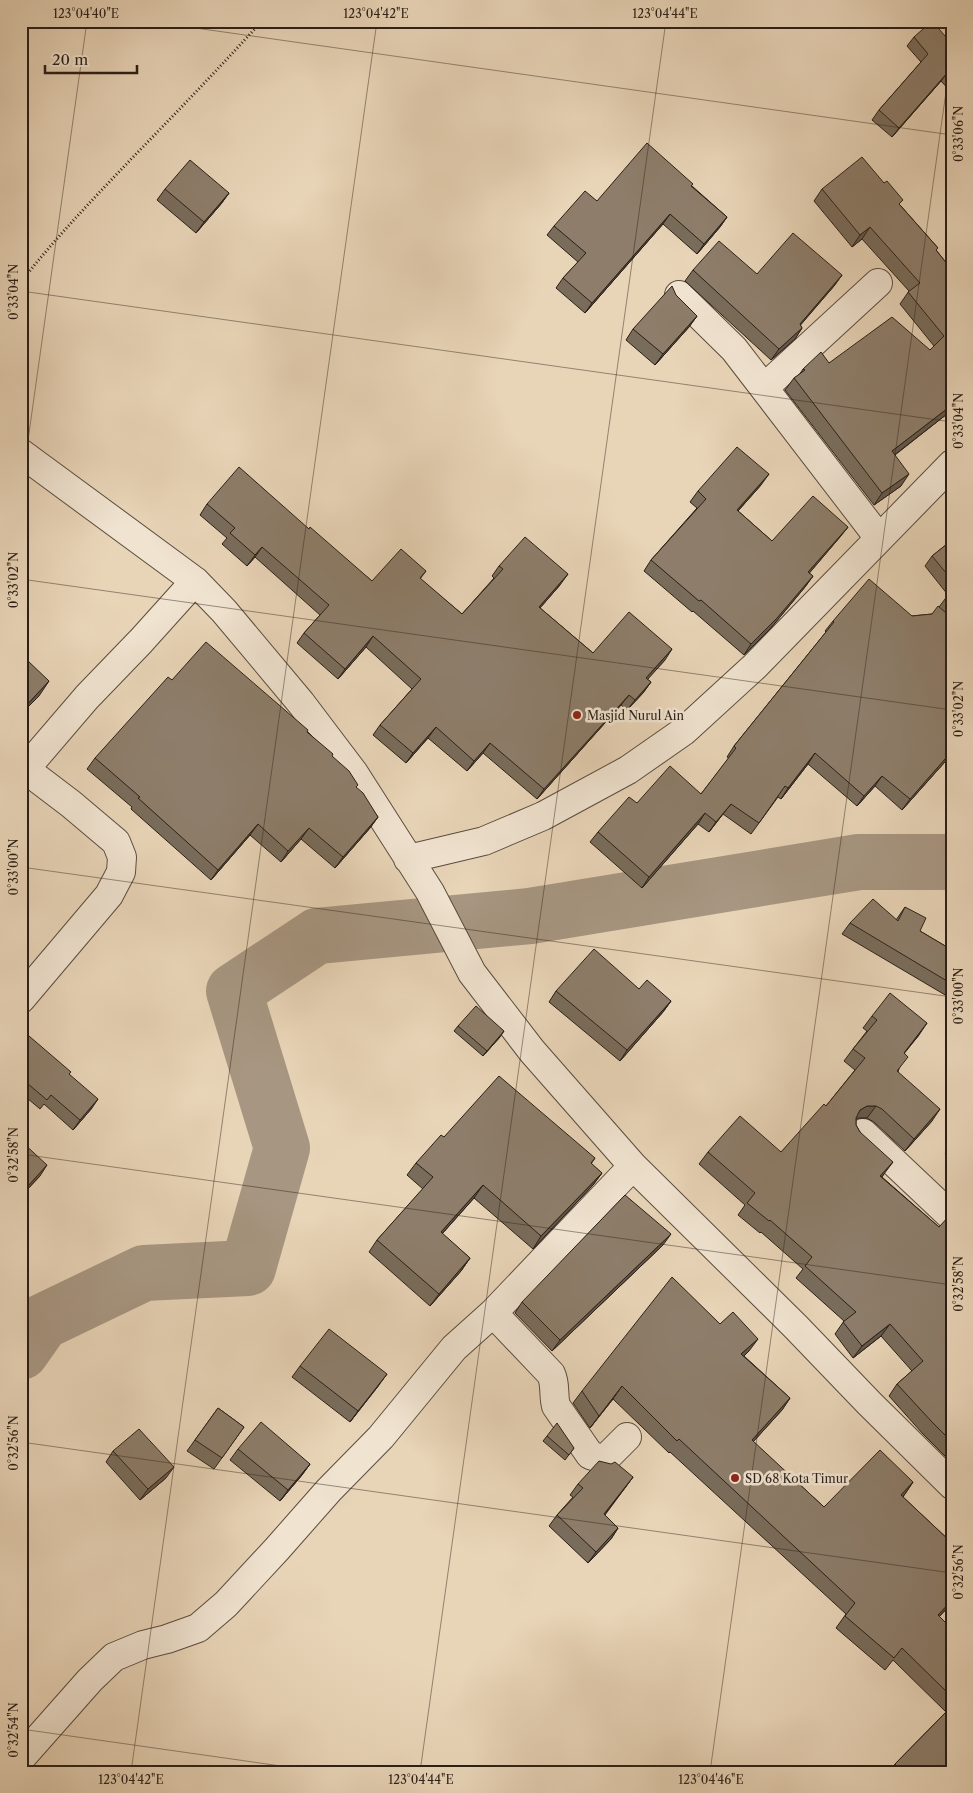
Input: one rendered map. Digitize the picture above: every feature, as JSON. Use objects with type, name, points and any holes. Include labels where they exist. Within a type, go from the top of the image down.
[{"type":"street","points":[[764,388],[878,283]]},
{"type":"street","points":[[679,295],[734,349],[879,538]]},
{"type":"street","points":[[21,453],[195,581],[224,611],[301,703],[354,773],[430,892],[472,973],[532,1051],[633,1166],[952,1485]]},
{"type":"street","points":[[408,859],[484,842],[542,816],[628,770],[684,731],[755,666],[952,464]]},
{"type":"street","points":[[21,999],[109,895],[121,872],[122,857],[116,842],[70,804],[23,772],[87,697],[195,581]]},
{"type":"street","points":[[863,1133],[952,1217]]},
{"type":"street","points":[[21,1758],[90,1680],[114,1657],[143,1645],[198,1628],[226,1604],[329,1490],[381,1437],[454,1348],[492,1313],[633,1166]]},
{"type":"street","points":[[492,1313],[551,1374],[554,1379],[556,1406],[590,1455],[602,1459],[627,1437]]},
{"type":"path","points":[[21,282],[70,223],[210,78],[262,21]]},
{"type":"building","points":[[932,21],[952,44],[952,76],[948,72],[899,128],[879,110],[928,54],[914,37]]},
{"type":"building","points":[[647,143],[693,184],[691,186],[727,217],[704,244],[670,214],[592,303],[563,278],[586,253],[554,226],[585,191],[597,201]]},
{"type":"building","points":[[862,157],[884,183],[887,181],[903,200],[899,204],[938,248],[936,250],[952,270],[952,405],[892,451],[909,474],[882,493],[794,378],[805,370],[803,369],[821,352],[829,363],[892,317],[930,350],[944,336],[908,292],[920,283],[870,227],[860,235],[822,189]]},
{"type":"building","points":[[190,160],[229,193],[204,222],[165,189]]},
{"type":"building","points":[[793,233],[842,275],[800,324],[802,328],[779,349],[693,270],[719,241],[757,274]]},
{"type":"building","points":[[672,286],[676,295],[697,316],[663,354],[633,329]]},
{"type":"building","points":[[737,447],[769,474],[737,510],[772,541],[813,496],[848,527],[808,572],[813,576],[777,618],[751,644],[701,600],[699,601],[651,560],[706,499],[698,491]]},
{"type":"building","points":[[239,467],[309,529],[310,527],[372,581],[401,549],[426,571],[420,578],[462,614],[503,569],[499,566],[525,537],[568,574],[539,607],[593,653],[629,612],[672,649],[646,678],[651,682],[635,700],[629,695],[544,789],[490,743],[474,761],[436,727],[413,753],[380,725],[421,679],[373,636],[345,669],[304,633],[329,605],[262,547],[255,555],[230,533],[235,528],[207,504]]},
{"type":"building","points":[[952,540],[952,580],[932,556]]},
{"type":"building","points":[[869,579],[912,616],[932,614],[938,606],[946,613],[952,609],[952,751],[910,799],[882,776],[864,796],[815,753],[788,788],[785,786],[759,823],[731,804],[716,822],[705,813],[649,877],[598,832],[629,797],[637,803],[670,766],[701,794],[736,748],[734,746],[833,621]]},
{"type":"building","points":[[952,591],[952,605],[946,597]]},
{"type":"building","points":[[206,642],[308,730],[307,732],[333,754],[332,756],[349,771],[358,785],[356,787],[363,793],[378,817],[343,857],[309,828],[288,851],[258,824],[218,870],[95,758],[168,677],[172,680]]},
{"type":"building","points":[[21,660],[24,663],[27,660],[49,681],[22,710],[21,709]]},
{"type":"building","points":[[873,899],[898,921],[905,907],[926,918],[920,931],[952,950],[952,984],[850,923]]},
{"type":"building","points":[[594,949],[639,989],[647,980],[671,1001],[627,1050],[556,991]]},
{"type":"building","points":[[890,993],[927,1023],[904,1053],[908,1057],[897,1071],[940,1109],[914,1139],[882,1109],[876,1106],[867,1106],[860,1110],[856,1118],[856,1125],[860,1132],[893,1162],[880,1176],[939,1227],[949,1216],[952,1217],[952,1442],[897,1384],[923,1361],[890,1324],[862,1346],[843,1322],[856,1312],[805,1266],[812,1257],[770,1220],[747,1203],[755,1193],[708,1152],[740,1116],[781,1152],[824,1104],[826,1106],[865,1058],[853,1049],[877,1020],[872,1016]]},
{"type":"building","points":[[476,1006],[504,1031],[487,1051],[458,1026]]},
{"type":"building","points":[[29,1036],[71,1072],[69,1074],[98,1099],[80,1120],[51,1095],[47,1100],[21,1078],[21,1046]]},
{"type":"building","points":[[499,1076],[595,1158],[591,1163],[602,1173],[541,1236],[483,1185],[441,1232],[470,1258],[439,1294],[377,1240],[433,1177],[416,1163],[441,1135],[444,1137]]},
{"type":"building","points":[[21,1141],[47,1165],[28,1186],[21,1180]]},
{"type":"building","points":[[625,1195],[671,1234],[560,1340],[522,1302]]},
{"type":"building","points":[[672,1277],[720,1324],[733,1312],[758,1339],[741,1354],[790,1398],[752,1440],[824,1507],[880,1450],[913,1482],[901,1495],[952,1543],[952,1600],[938,1615],[952,1629],[952,1697],[902,1648],[894,1658],[845,1616],[855,1603],[679,1439],[677,1441],[622,1386],[599,1416],[582,1391]]},
{"type":"building","points":[[329,1329],[387,1374],[358,1411],[300,1366]]},
{"type":"building","points":[[218,1408],[244,1427],[222,1458],[195,1440]]},
{"type":"building","points":[[261,1422],[310,1464],[288,1490],[238,1449]]},
{"type":"building","points":[[557,1423],[574,1448],[569,1455],[547,1436]]},
{"type":"building","points":[[139,1429],[174,1467],[148,1489],[113,1451]]},
{"type":"building","points":[[599,1461],[611,1464],[615,1462],[633,1477],[604,1514],[618,1528],[596,1552],[557,1515],[583,1488],[578,1484]]},
{"type":"building","points":[[952,1706],[952,1772],[902,1772],[895,1764]]},
{"type":"waterway","points":[[21,1352],[42,1322],[144,1273],[248,1268],[282,1148],[234,991],[317,936],[530,916],[859,862],[952,862]]},
{"type":"place","name":"Masjid Nurul Ain","points":[[577,715]]},
{"type":"place","name":"SD 68 Kota Timur","points":[[735,1478]]}]
